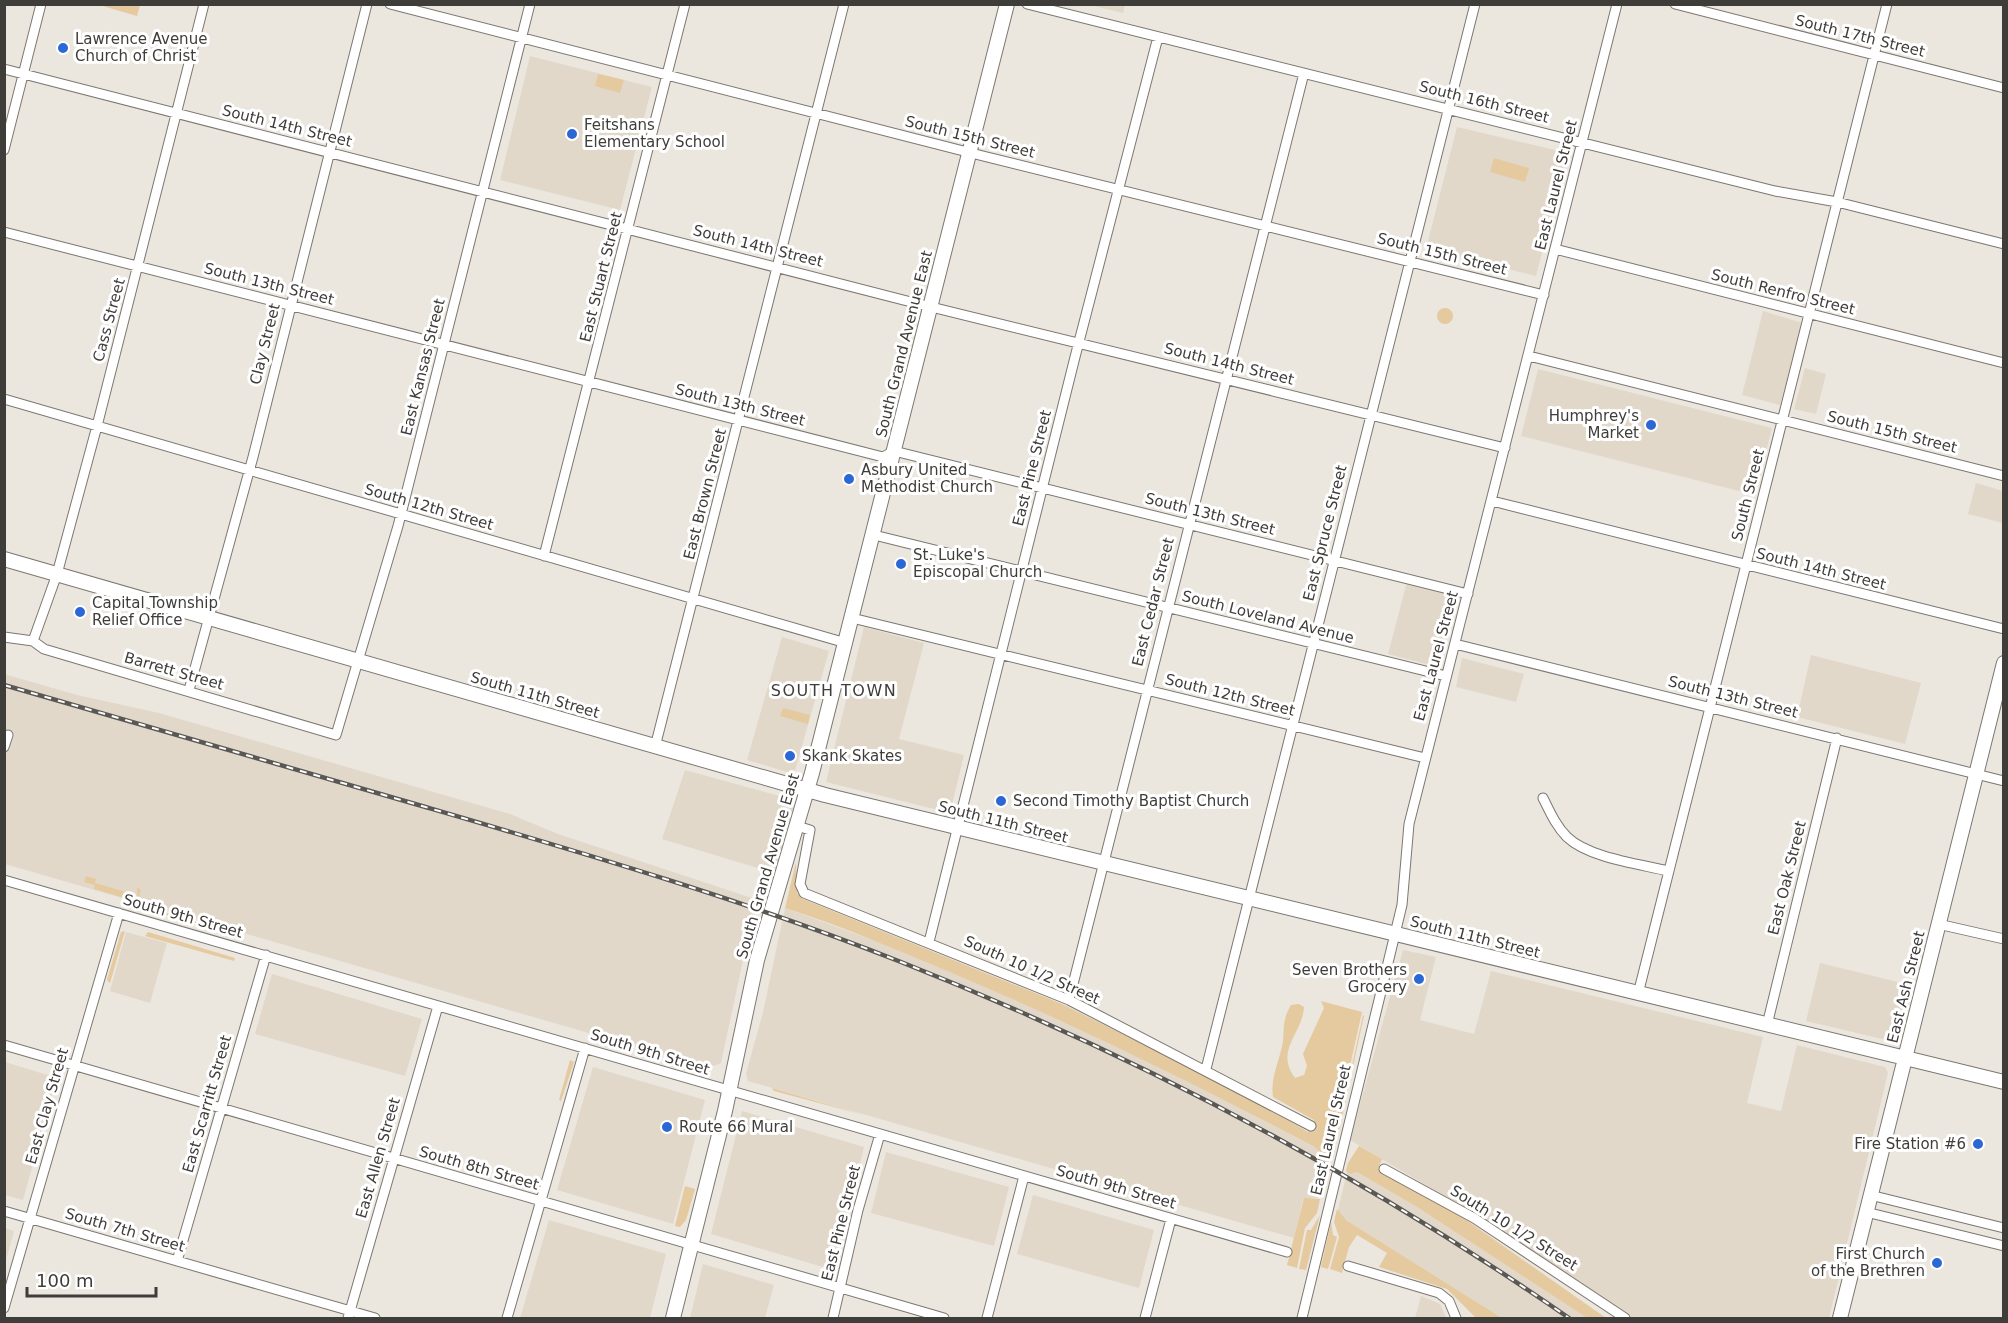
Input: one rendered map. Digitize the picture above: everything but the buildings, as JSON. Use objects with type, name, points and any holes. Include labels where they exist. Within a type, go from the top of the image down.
[{"type":"street","points":[[4,150],[41,4]]},
{"type":"street","name":"Cass Street","points":[[33,641],[57,574],[97,426],[204,4]]},
{"type":"street","name":"Clay Street","points":[[189,690],[249,471],[367,4]]},
{"type":"street","name":"South 15th Street","points":[[390,4],[970,153],[1544,295]]},
{"type":"street","name":"East Kansas Street","points":[[336,735],[360,662],[401,514],[530,4]]},
{"type":"street","name":"East Stuart Street","points":[[544,556],[685,4]]},
{"type":"street","name":"East Brown Street","points":[[655,747],[844,4]]},
{"type":"street","name":"South Grand Avenue East","points":[[674,1318],[729,1090],[757,960],[797,826],[846,643],[1007,4]]},
{"type":"street","name":"South 16th Street","points":[[1027,4],[1775,191],[1837,202],[2004,244]]},
{"type":"street","name":"East Spruce Street","points":[[1206,1069],[1475,4]]},
{"type":"street","name":"East Laurel Street","points":[[1302,1318],[1405,887],[1409,824],[1617,4]]},
{"type":"street","name":"South 17th Street","points":[[1675,4],[2004,88]]},
{"type":"street","name":"South Street","points":[[1638,994],[1782,420],[1811,314],[1887,4]]},
{"type":"street","name":"East Pine Street","points":[[929,942],[1000,654],[1158,37]]},
{"type":"street","name":"South 14th Street","points":[[4,69],[931,306],[1505,448]]},
{"type":"street","name":"East Cedar Street","points":[[1069,1000],[1304,73]]},
{"type":"street","name":"South 13th Street","points":[[4,232],[883,457],[894,452],[1468,594]]},
{"type":"street","name":"South Renfro Street","points":[[1555,249],[2004,363]]},
{"type":"street","name":"South 15th Street","points":[[1529,356],[2004,476]]},
{"type":"street","name":"South 12th Street","points":[[4,399],[846,643]]},
{"type":"street","name":"South 14th Street","points":[[1492,501],[2004,629]]},
{"type":"street","name":"South Loveland Avenue","points":[[874,535],[1446,676]]},
{"type":"street","name":"South 11th Street","points":[[4,558],[807,790],[2004,1082]]},
{"type":"street","name":"South 12th Street","points":[[852,618],[1425,758]]},
{"type":"street","name":"Barrett Street","points":[[4,636],[33,641],[44,649],[336,735]]},
{"type":"street","name":"South 13th Street","points":[[1455,644],[2004,781]]},
{"type":"street","name":"East Ash Street","points":[[1840,1318],[2004,663]]},
{"type":"street","points":[[4,747],[8,735]]},
{"type":"street","name":"East Oak Street","points":[[1767,1025],[1837,738]]},
{"type":"street","points":[[1543,798],[1558,826],[1569,839],[1583,848],[1668,871]]},
{"type":"street","name":"South 10 1/2 Street","points":[[797,826],[810,830],[800,884],[804,893],[1069,1000],[1206,1069],[1311,1126]]},
{"type":"street","name":"South 9th Street","points":[[4,880],[1287,1252]]},
{"type":"street","name":"East Clay Street","points":[[4,1308],[119,913]]},
{"type":"street","points":[[1938,924],[2004,939]]},
{"type":"street","name":"East Scarritt Street","points":[[177,1261],[266,955]]},
{"type":"street","name":"East Allen Street","points":[[349,1315],[438,1006]]},
{"type":"street","name":"South 8th Street","points":[[4,1045],[944,1318]]},
{"type":"street","points":[[507,1318],[585,1048]]},
{"type":"street","name":"East Pine Street","points":[[833,1318],[858,1210],[880,1134]]},
{"type":"street","name":"South 10 1/2 Street","points":[[1384,1168],[1474,1218],[1625,1318]]},
{"type":"street","points":[[987,1318],[1024,1176]]},
{"type":"street","points":[[1870,1195],[2004,1228]]},
{"type":"street","name":"South 7th Street","points":[[4,1211],[177,1261],[349,1315],[375,1318]]},
{"type":"street","points":[[1866,1212],[2004,1246]]},
{"type":"street","points":[[1145,1318],[1171,1219]]},
{"type":"street","points":[[1348,1266],[1430,1290],[1449,1301],[1456,1318]]},
{"type":"shaded area","points":[[96,4],[140,4],[140,5],[137,16]]},
{"type":"shaded area","points":[[1090,5],[1125,5],[1123,13]]},
{"type":"shaded area","points":[[530,56],[652,87],[620,210],[500,180]]},
{"type":"shaded area","points":[[598,74],[624,80],[620,93],[595,86]]},
{"type":"shaded area","points":[[1457,127],[1568,153],[1536,276],[1426,249]]},
{"type":"shaded area","points":[[1494,158],[1529,168],[1525,182],[1490,172]]},
{"type":"shaded area","points":[[1445,308],[1453,316],[1445,324],[1437,316]]},
{"type":"shaded area","points":[[1763,311],[1802,323],[1780,405],[1742,395]]},
{"type":"shaded area","points":[[1805,368],[1826,374],[1816,414],[1794,409]]},
{"type":"shaded area","points":[[1538,369],[1772,428],[1755,495],[1521,436]]},
{"type":"shaded area","points":[[1976,483],[2003,491],[2003,523],[1968,514]]},
{"type":"shaded area","points":[[1407,582],[1446,592],[1455,597],[1434,666],[1388,654]]},
{"type":"shaded area","points":[[864,627],[924,643],[899,739],[964,755],[950,813],[826,782]]},
{"type":"shaded area","points":[[782,637],[829,651],[794,774],[747,760]]},
{"type":"shaded area","points":[[1811,655],[1921,683],[1905,744],[1797,717]]},
{"type":"shaded area","points":[[1462,658],[1524,674],[1516,702],[1456,687]]},
{"type":"shaded area","points":[[4,674],[77,695],[159,713],[510,814],[558,834],[752,898],[758,904],[747,942],[721,1063],[711,1067],[630,1045],[5,864]]},
{"type":"shaded area","points":[[783,708],[810,715],[808,724],[780,716]]},
{"type":"shaded area","points":[[685,770],[783,797],[794,805],[774,873],[662,839]]},
{"type":"shaded area","points":[[796,862],[797,893],[803,899],[1062,1004],[1249,1097],[1308,1132],[1314,1120],[1273,1097],[1274,1076],[1282,1048],[1284,1023],[1288,1010],[1291,1005],[1299,1004],[1304,1007],[1288,1050],[1289,1068],[1295,1078],[1304,1075],[1307,1066],[1303,1054],[1324,1008],[1321,1001],[1362,1012],[1345,1088],[1326,1135],[1331,1153],[1329,1160],[1313,1146],[1094,1036],[895,949],[785,908]]},
{"type":"shaded area","points":[[86,876],[96,879],[95,883],[129,893],[132,897],[137,896],[137,887],[141,890],[138,902],[94,889],[95,885],[84,882]]},
{"type":"shaded area","points":[[150,908],[214,927],[214,928],[152,911]]},
{"type":"shaded area","points":[[785,908],[889,946],[1060,1019],[1194,1083],[1313,1146],[1329,1160],[1319,1198],[1303,1199],[1294,1238],[748,1081],[746,1074],[763,1012]]},
{"type":"shaded area","points":[[125,931],[110,983],[107,980],[121,932]]},
{"type":"shaded area","points":[[126,932],[167,943],[150,1003],[110,991]]},
{"type":"shaded area","points":[[148,932],[235,958],[234,961],[145,936]]},
{"type":"shaded area","points":[[1403,950],[1436,957],[1420,1020],[1474,1034],[1491,971],[1763,1037],[1747,1103],[1781,1111],[1797,1045],[1885,1067],[1888,1073],[1829,1318],[1632,1318],[1497,1228],[1350,1140]]},
{"type":"shaded area","points":[[1820,963],[1910,985],[1895,1042],[1806,1021]]},
{"type":"shaded area","points":[[272,974],[422,1019],[405,1076],[255,1034]]},
{"type":"shaded area","points":[[1363,1015],[1334,1153],[1332,1136],[1329,1135],[1347,1088]]},
{"type":"shaded area","points":[[570,1060],[574,1062],[561,1101],[559,1100]]},
{"type":"shaded area","points":[[5,1062],[57,1078],[23,1200],[5,1195]]},
{"type":"shaded area","points":[[593,1067],[705,1100],[673,1224],[557,1190]]},
{"type":"shaded area","points":[[772,1088],[864,1115],[774,1091]]},
{"type":"shaded area","points":[[742,1111],[864,1147],[833,1270],[711,1234]]},
{"type":"shaded area","points":[[1359,1146],[1382,1159],[1378,1169],[1462,1217],[1606,1318],[1587,1318],[1417,1207],[1357,1172],[1350,1174],[1346,1171],[1348,1163]]},
{"type":"shaded area","points":[[886,1152],[1009,1187],[994,1246],[871,1213]]},
{"type":"shaded area","points":[[1347,1172],[1357,1172],[1417,1207],[1587,1318],[1502,1318],[1343,1218],[1338,1210]]},
{"type":"shaded area","points":[[685,1186],[695,1189],[686,1220],[680,1227],[675,1226]]},
{"type":"shaded area","points":[[1033,1195],[1154,1230],[1139,1288],[1017,1254]]},
{"type":"shaded area","points":[[1304,1198],[1320,1199],[1317,1213],[1305,1228],[1297,1268],[1287,1265]]},
{"type":"shaded area","points":[[1337,1209],[1346,1220],[1502,1318],[1476,1318],[1447,1289],[1379,1267],[1387,1253],[1357,1235],[1349,1247],[1342,1273],[1330,1269],[1339,1237],[1334,1222]]},
{"type":"shaded area","points":[[1320,1215],[1306,1270],[1299,1269],[1307,1230],[1311,1230]]},
{"type":"shaded area","points":[[549,1220],[666,1254],[650,1318],[520,1318]]},
{"type":"shaded area","points":[[1331,1222],[1333,1235],[1337,1237],[1328,1269],[1321,1267]]},
{"type":"shaded area","points":[[4,1228],[14,1231],[5,1264]]},
{"type":"shaded area","points":[[703,1264],[774,1285],[765,1318],[690,1318]]},
{"type":"shaded area","points":[[1421,1296],[1440,1304],[1446,1318],[1415,1318]]},
{"type":"railway","points":[[4,685],[603,860],[783,918],[901,962],[1075,1037],[1245,1121],[1410,1215],[1569,1318]]},
{"type":"place","name":"Lawrence Avenue Church of Christ","points":[[63,48]]},
{"type":"place","name":"Feitshans Elementary School","points":[[572,134]]},
{"type":"place","name":"Humphrey's Market","points":[[1651,425]]},
{"type":"place","name":"Asbury United Methodist Church","points":[[849,479]]},
{"type":"place","name":"St. Luke's Episcopal Church","points":[[901,564]]},
{"type":"place","name":"Capital Township Relief Office","points":[[80,612]]},
{"type":"place","name":"Skank Skates","points":[[790,756]]},
{"type":"place","name":"Second Timothy Baptist Church","points":[[1001,801]]},
{"type":"place","name":"Seven Brothers Grocery","points":[[1419,979]]},
{"type":"place","name":"Route 66 Mural","points":[[667,1127]]},
{"type":"place","name":"Fire Station #6","points":[[1978,1144]]},
{"type":"place","name":"First Church of the Brethren","points":[[1937,1263]]},
{"type":"district","name":"SOUTH TOWN","points":[[834,690]]}]
